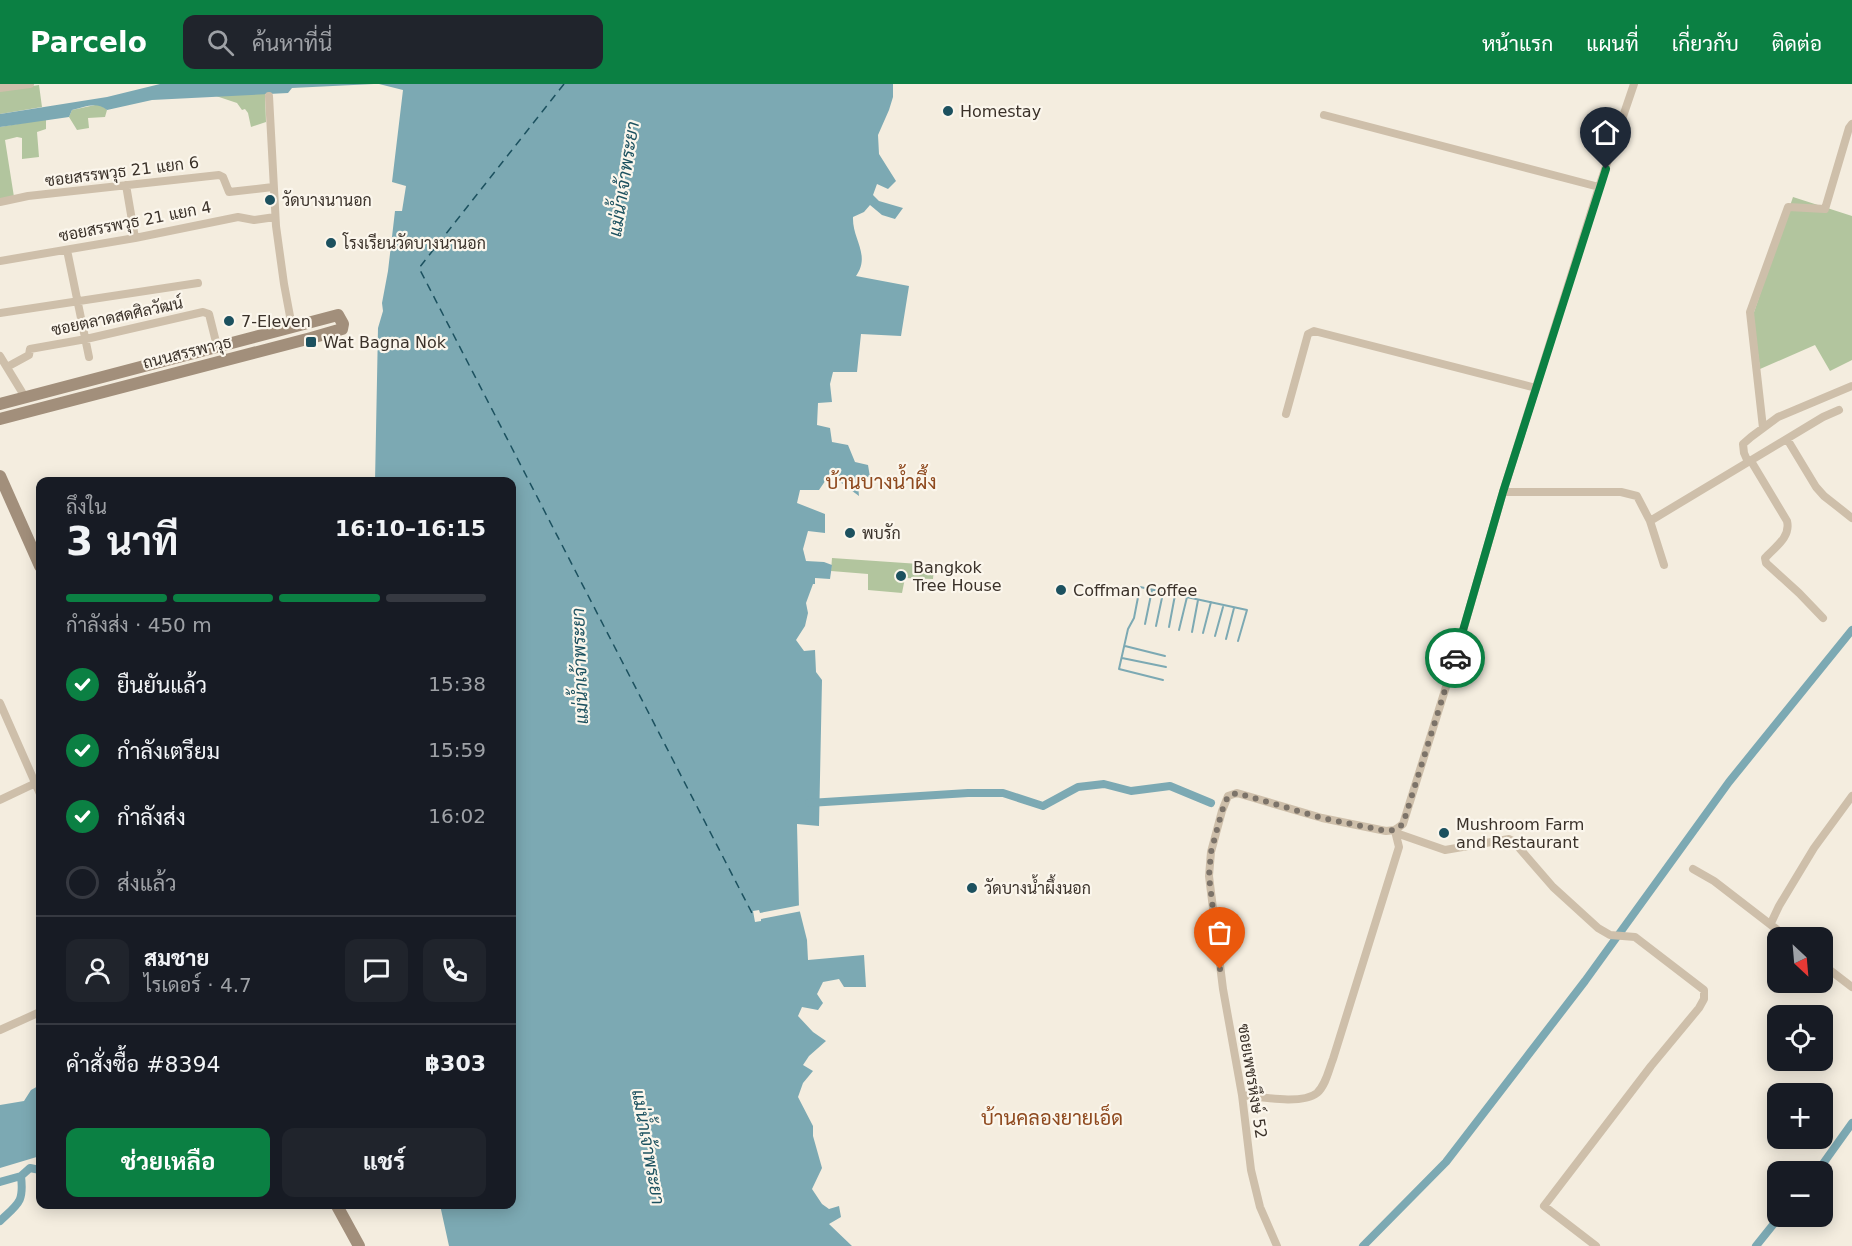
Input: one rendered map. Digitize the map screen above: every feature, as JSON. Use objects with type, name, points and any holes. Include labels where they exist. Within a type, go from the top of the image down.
[{"type":"street","points":[[0,88],[30,84]]},
{"type":"street","points":[[1392,830],[1403,824],[1456,655],[1503,492],[1599,187],[1634,84]]},
{"type":"street","points":[[269,96],[275,217],[284,284],[287,344]]},
{"type":"street","points":[[1324,115],[1599,187]]},
{"type":"street","points":[[1763,428],[1750,312],[1788,207],[1825,209],[1852,124]]},
{"type":"street","name":"ซอยสรรพวุธ 21 แยก 6","points":[[0,202],[28,196],[219,175],[223,177],[229,192],[273,187]]},
{"type":"street","points":[[126,185],[135,238]]},
{"type":"street","name":"ซอยสรรพวุธ 21 แยก 4","points":[[0,261],[135,238],[238,217],[254,220],[275,217]]},
{"type":"street","points":[[67,250],[89,357]]},
{"type":"street","points":[[0,313],[198,283]]},
{"type":"street","name":"ซอยตลาดสดศิลวัฒน์","points":[[7,367],[29,355],[30,349],[206,312],[209,314],[217,346]]},
{"type":"street","name":"ถนนสรรพาวุธ","points":[[0,404],[338,315],[344,324],[338,330],[0,419]]},
{"type":"street","points":[[1286,414],[1308,334],[1314,331],[1536,388]]},
{"type":"street","points":[[0,356],[25,397]]},
{"type":"street","points":[[1823,618],[1766,563],[1765,558],[1788,533],[1789,527],[1744,453],[1743,444],[1778,417],[1852,386]]},
{"type":"street","points":[[1650,520],[1823,417],[1839,410]]},
{"type":"street","points":[[1787,439],[1816,487],[1852,518]]},
{"type":"street","points":[[0,476],[36,557]]},
{"type":"street","points":[[1503,492],[1621,492],[1634,495],[1640,499],[1650,520],[1664,565]]},
{"type":"street","points":[[0,704],[36,778]]},
{"type":"street","points":[[0,800],[36,783]]},
{"type":"street","name":"ซอยเพชรหึงษ์ 52","points":[[1276,1246],[1256,1192],[1251,1170],[1242,1095],[1223,989],[1209,876],[1211,852],[1222,811],[1228,796],[1237,793],[1322,818],[1392,830]]},
{"type":"street","points":[[1771,923],[1814,848],[1852,796]]},
{"type":"street","points":[[1392,830],[1445,850],[1513,840],[1553,887],[1598,928],[1610,935],[1635,937],[1704,990],[1704,999],[1544,1206],[1596,1246]]},
{"type":"street","points":[[1242,1095],[1293,1100],[1308,1097],[1322,1086],[1333,1059],[1399,847],[1392,830]]},
{"type":"street","points":[[1693,869],[1714,881],[1776,927]]},
{"type":"street","points":[[1833,972],[1852,987]]},
{"type":"street","points":[[0,1030],[36,1014]]},
{"type":"street","points":[[339,1209],[359,1246]]},
{"type":"green space","points":[[39,85],[42,107],[0,114],[0,91]]},
{"type":"green space","points":[[265,93],[266,122],[251,127],[245,109],[242,110],[237,103],[216,96]]},
{"type":"green space","points":[[101,105],[107,110],[105,117],[88,118],[89,128],[77,130],[69,117],[72,110]]},
{"type":"green space","points":[[46,119],[46,129],[37,132],[39,157],[22,159],[22,138],[5,140],[14,197],[0,199],[0,127]]},
{"type":"green space","points":[[1793,197],[1852,216],[1852,360],[1830,371],[1815,345],[1760,369],[1753,315]]},
{"type":"green space","name":"Bangkok Tree House","points":[[832,558],[934,565],[933,579],[905,578],[902,593],[868,590],[868,574],[831,571]]},
{"type":"water","points":[[160,84],[374,84],[292,88],[288,93],[152,100],[107,110],[99,106],[90,106],[72,110],[69,117],[0,127],[0,114],[107,97]]},
{"type":"water","name":"แม่น้ำเจ้าพระยา","points":[[379,84],[893,84],[893,97],[878,135],[879,154],[896,181],[888,189],[877,184],[873,195],[879,201],[903,208],[895,219],[882,215],[870,205],[864,212],[853,217],[853,225],[862,261],[856,276],[909,286],[901,336],[861,334],[857,372],[833,372],[830,384],[832,402],[818,403],[817,425],[830,428],[832,442],[848,445],[855,462],[868,465],[870,477],[857,476],[859,496],[840,482],[832,471],[819,490],[800,490],[797,503],[825,514],[825,533],[808,531],[803,549],[806,561],[832,565],[830,579],[815,578],[815,584],[813,584],[806,603],[808,613],[805,626],[796,640],[804,651],[815,650],[816,672],[822,680],[819,826],[797,824],[799,908],[807,940],[808,960],[864,955],[866,987],[844,987],[839,979],[823,982],[817,994],[823,1003],[818,1010],[802,1007],[798,1016],[813,1032],[826,1041],[809,1056],[803,1065],[813,1071],[803,1083],[798,1097],[813,1126],[813,1136],[822,1168],[812,1189],[822,1204],[829,1209],[839,1206],[841,1217],[829,1224],[852,1246],[449,1246],[441,1209],[516,1209],[516,477],[375,477],[378,328],[383,311],[382,303],[395,211],[402,211],[406,186],[392,182],[403,90]]},
{"type":"water","points":[[36,1087],[36,1157],[0,1168],[0,1105],[24,1101],[31,1090]]},
{"type":"pier","points":[[801,905],[802,911],[755,922],[753,911],[759,910],[760,913]]},
{"type":"waterway","points":[[1163,680],[1119,669],[1128,629],[1134,618],[1140,587],[1247,610],[1238,641]]},
{"type":"waterway","points":[[1145,624],[1152,590]]},
{"type":"waterway","points":[[1156,626],[1163,593]]},
{"type":"waterway","points":[[1169,627],[1175,595]]},
{"type":"waterway","points":[[1179,630],[1187,597]]},
{"type":"waterway","points":[[1192,632],[1198,600]]},
{"type":"waterway","points":[[1203,633],[1211,602]]},
{"type":"waterway","points":[[1215,636],[1223,607]]},
{"type":"waterway","points":[[1226,639],[1234,608]]},
{"type":"waterway","points":[[1363,1246],[1446,1162],[1585,981],[1729,782],[1852,630]]},
{"type":"waterway","points":[[1125,646],[1165,656]]},
{"type":"waterway","points":[[1122,658],[1166,667]]},
{"type":"waterway","points":[[809,803],[968,793],[1003,793],[1043,806],[1078,787],[1104,784],[1131,791],[1170,786],[1211,803]]},
{"type":"waterway","points":[[1825,1161],[1852,1123]]},
{"type":"waterway","points":[[0,1182],[21,1176],[30,1168],[36,1169]]},
{"type":"waterway","points":[[0,1221],[19,1202],[22,1191],[21,1176]]},
{"type":"waterway","points":[[1756,1246],[1771,1227]]},
{"type":"ferry route","points":[[564,84],[419,268],[754,917]]},
{"type":"way so far","points":[[1220,969],[1209,876],[1211,852],[1228,796],[1237,793],[1322,818],[1386,831],[1396,830],[1403,824],[1455,658]]},
{"type":"place","name":"Homestay","points":[[948,111]]},
{"type":"place","name":"วัดบางนานอก","points":[[270,200]]},
{"type":"place","name":"โรงเรียนวัดบางนานอก","points":[[331,243]]},
{"type":"place","name":"7-Eleven","points":[[229,321]]},
{"type":"place","name":"Wat Bagna Nok","points":[[311,342]]},
{"type":"place","name":"พบรัก","points":[[850,533]]},
{"type":"place","name":"Bangkok Tree House","points":[[901,576]]},
{"type":"place","name":"Coffman Coffee","points":[[1061,590]]},
{"type":"place","name":"Mushroom Farm and Restaurant","points":[[1444,833]]},
{"type":"place","name":"วัดบางน้ำผึ้งนอก","points":[[972,888]]},
{"type":"district","name":"บ้านบางน้ำผึ้ง","points":[[881,482]]},
{"type":"district","name":"บ้านคลองยายเอ็ด","points":[[1052,1118]]},
{"type":"route","points":[[1455,658],[1503,492],[1606,169]]}]
